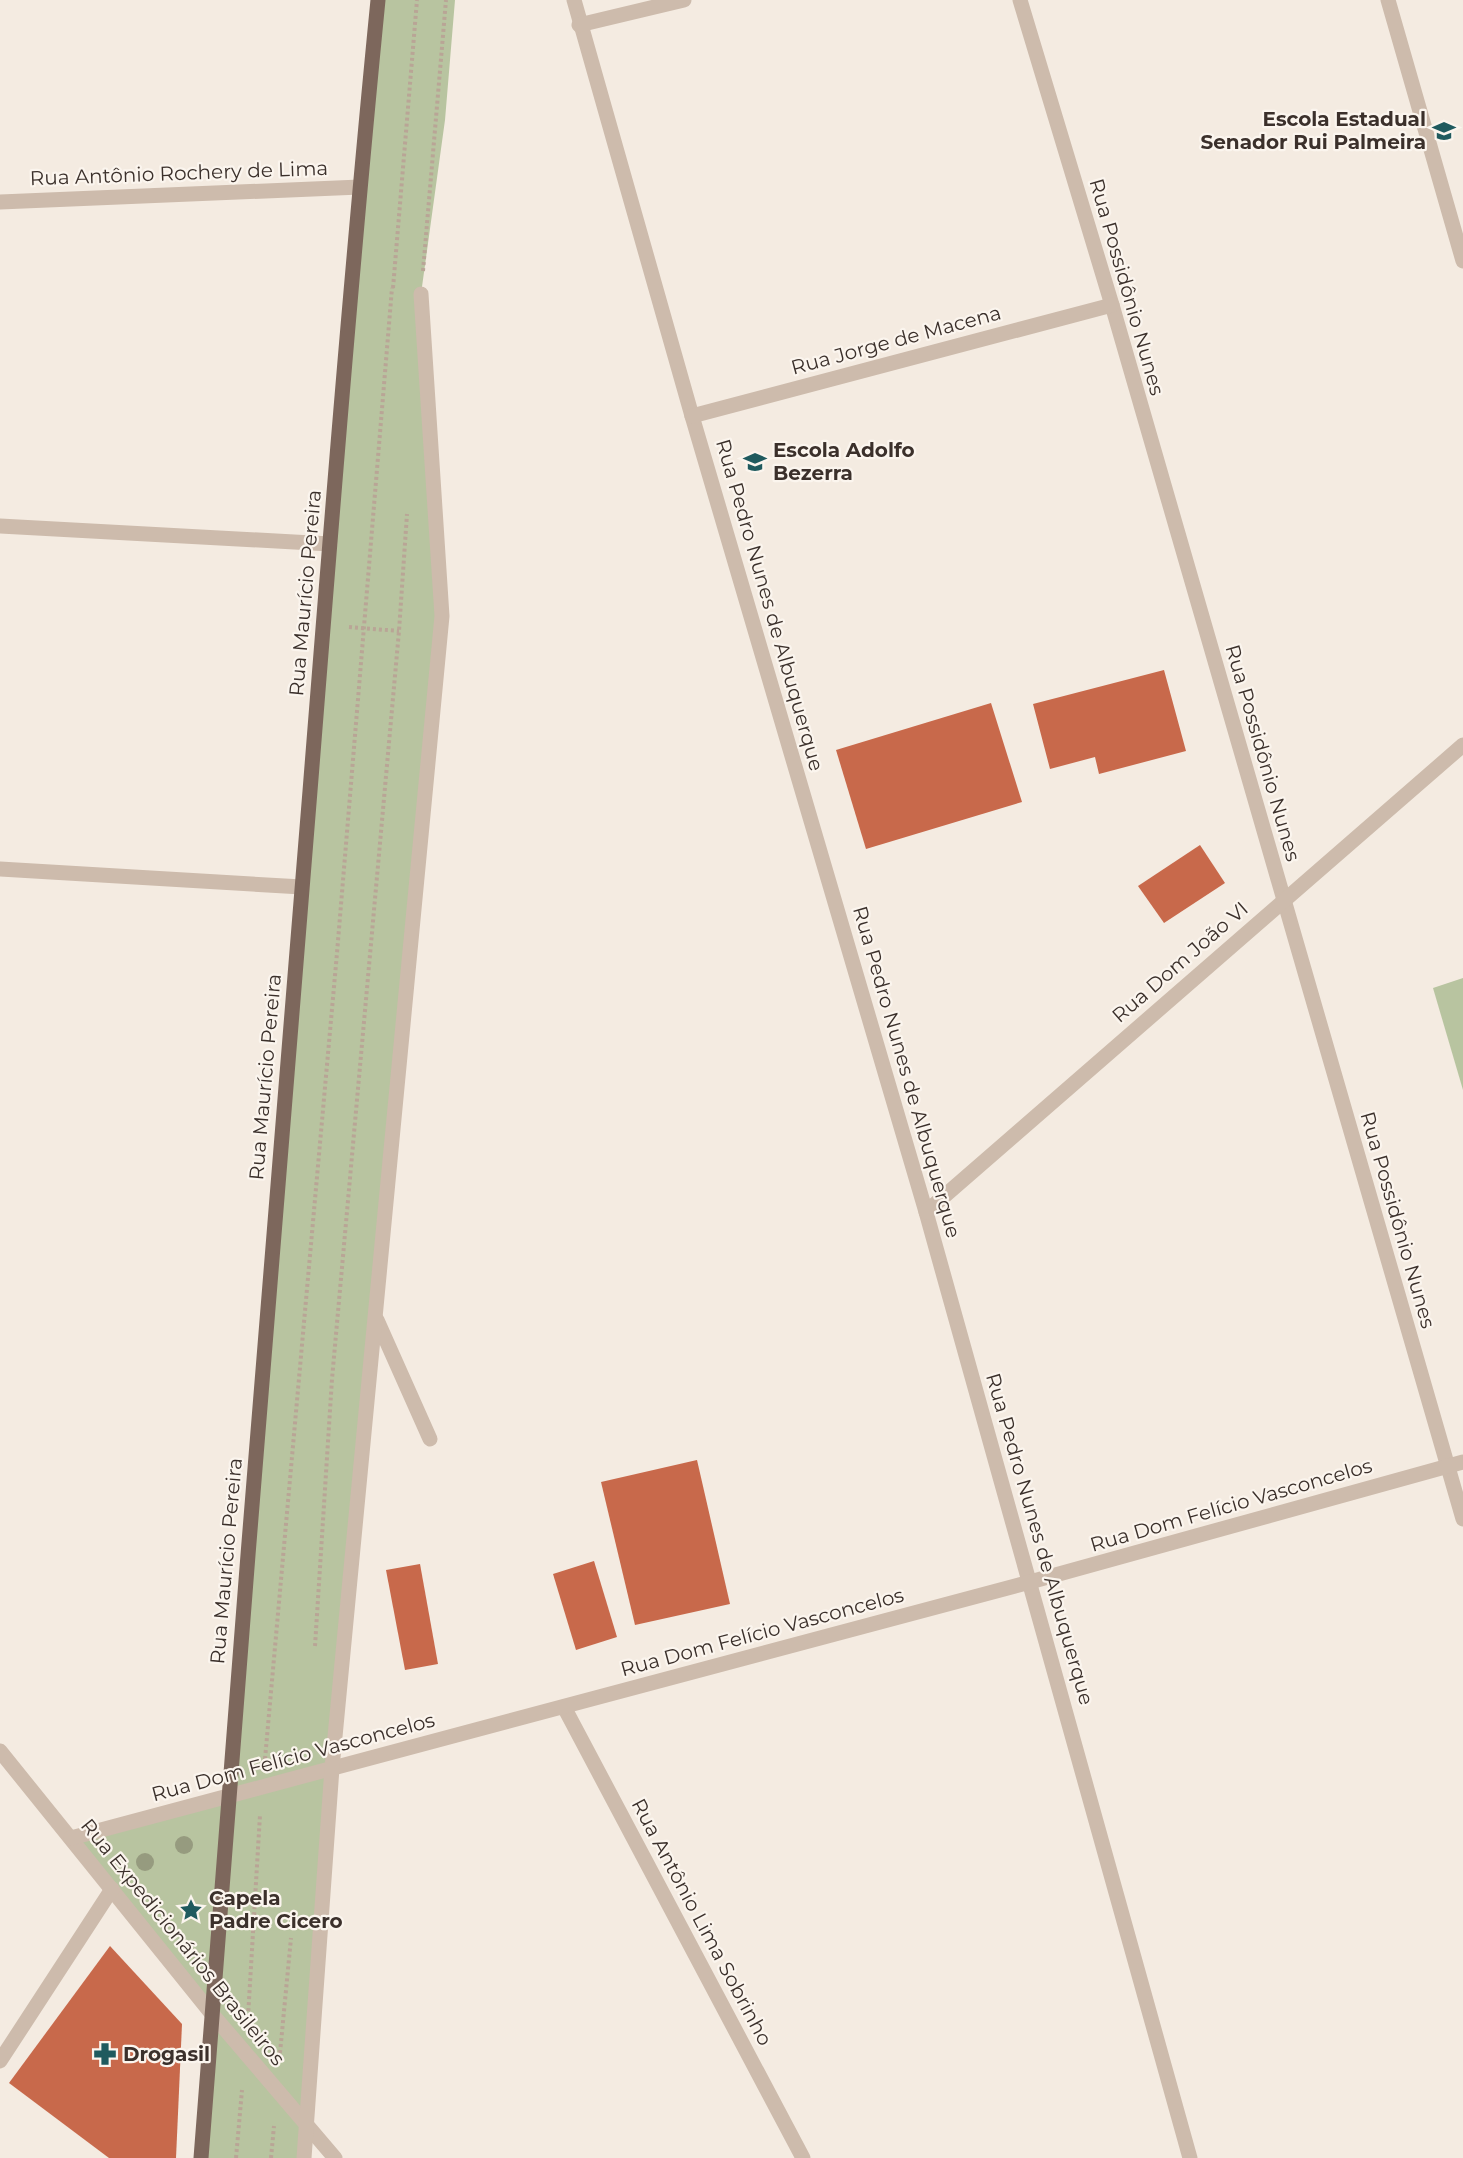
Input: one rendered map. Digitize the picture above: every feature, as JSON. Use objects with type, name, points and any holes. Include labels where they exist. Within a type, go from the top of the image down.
[{"type":"main road","name":"Rua Maurício Pereira","points":[[201,2158],[323,625],[378,0]]},
{"type":"street","name":"Rua Pedro Nunes de Albuquerque","points":[[574,0],[579,25],[692,416],[927,1212],[1190,2158]]},
{"type":"street","points":[[579,25],[684,0]]},
{"type":"street","name":"Rua Possidônio Nunes","points":[[1020,0],[1112,305],[1463,1519]]},
{"type":"street","points":[[1388,0],[1463,261]]},
{"type":"street","name":"Rua Antônio Rochery de Lima","points":[[0,202],[360,187]]},
{"type":"street","points":[[304,2158],[332,1768],[442,616],[422,294]]},
{"type":"street","name":"Rua Jorge de Macena","points":[[692,416],[1112,305]]},
{"type":"street","points":[[0,526],[330,544]]},
{"type":"street","name":"Rua Dom João VI","points":[[927,1212],[1463,745]]},
{"type":"street","points":[[0,869],[302,887]]},
{"type":"street","points":[[375,1317],[430,1439]]},
{"type":"street","name":"Rua Dom Felício Vasconcelos","points":[[71,1839],[1030,1582],[1463,1462]]},
{"type":"street","name":"Rua Antônio Lima Sobrinho","points":[[564,1707],[803,2158]]},
{"type":"street","name":"Rua Expedicionários Brasileiros","points":[[0,1751],[212,2014],[335,2158]]},
{"type":"street","points":[[0,2061],[112,1888]]},
{"type":"path","points":[[236,2158],[246,2053],[262,1787],[338,941],[417,0]]},
{"type":"path","points":[[392,288],[422,294],[446,0]]},
{"type":"path","points":[[315,1647],[332,1379],[399,631],[408,503]]},
{"type":"path","points":[[323,625],[399,631]]},
{"type":"path","points":[[271,2158],[292,1926]]},
{"type":"green space","points":[[378,0],[455,0],[445,120],[421,294],[442,616],[304,2158],[201,2158],[212,2014],[71,1838],[228,1796]]},
{"type":"green space","points":[[1463,978],[1463,1090],[1433,988]]},
{"type":"building","points":[[1164,670],[1186,751],[1099,774],[1095,757],[1050,769],[1033,704]]},
{"type":"building","points":[[991,703],[1022,802],[866,849],[836,750]]},
{"type":"building","points":[[1200,845],[1225,883],[1164,923],[1138,886]]},
{"type":"building","points":[[697,1460],[730,1604],[635,1625],[601,1482]]},
{"type":"building","points":[[594,1561],[617,1637],[576,1650],[553,1574]]},
{"type":"building","points":[[420,1564],[438,1664],[405,1670],[386,1570]]},
{"type":"building","name":"Drogasil","points":[[110,1946],[182,2024],[176,2158],[109,2158],[9,2083]]},
{"type":"place","name":"Escola Estadual Senador Rui Palmeira","points":[[1444,131]]},
{"type":"place","name":"Escola Adolfo Bezerra","points":[[755,462]]},
{"type":"place","name":"Capela Padre Cicero","points":[[191,1910]]},
{"type":"place","name":"Drogasil","points":[[105,2054]]}]
